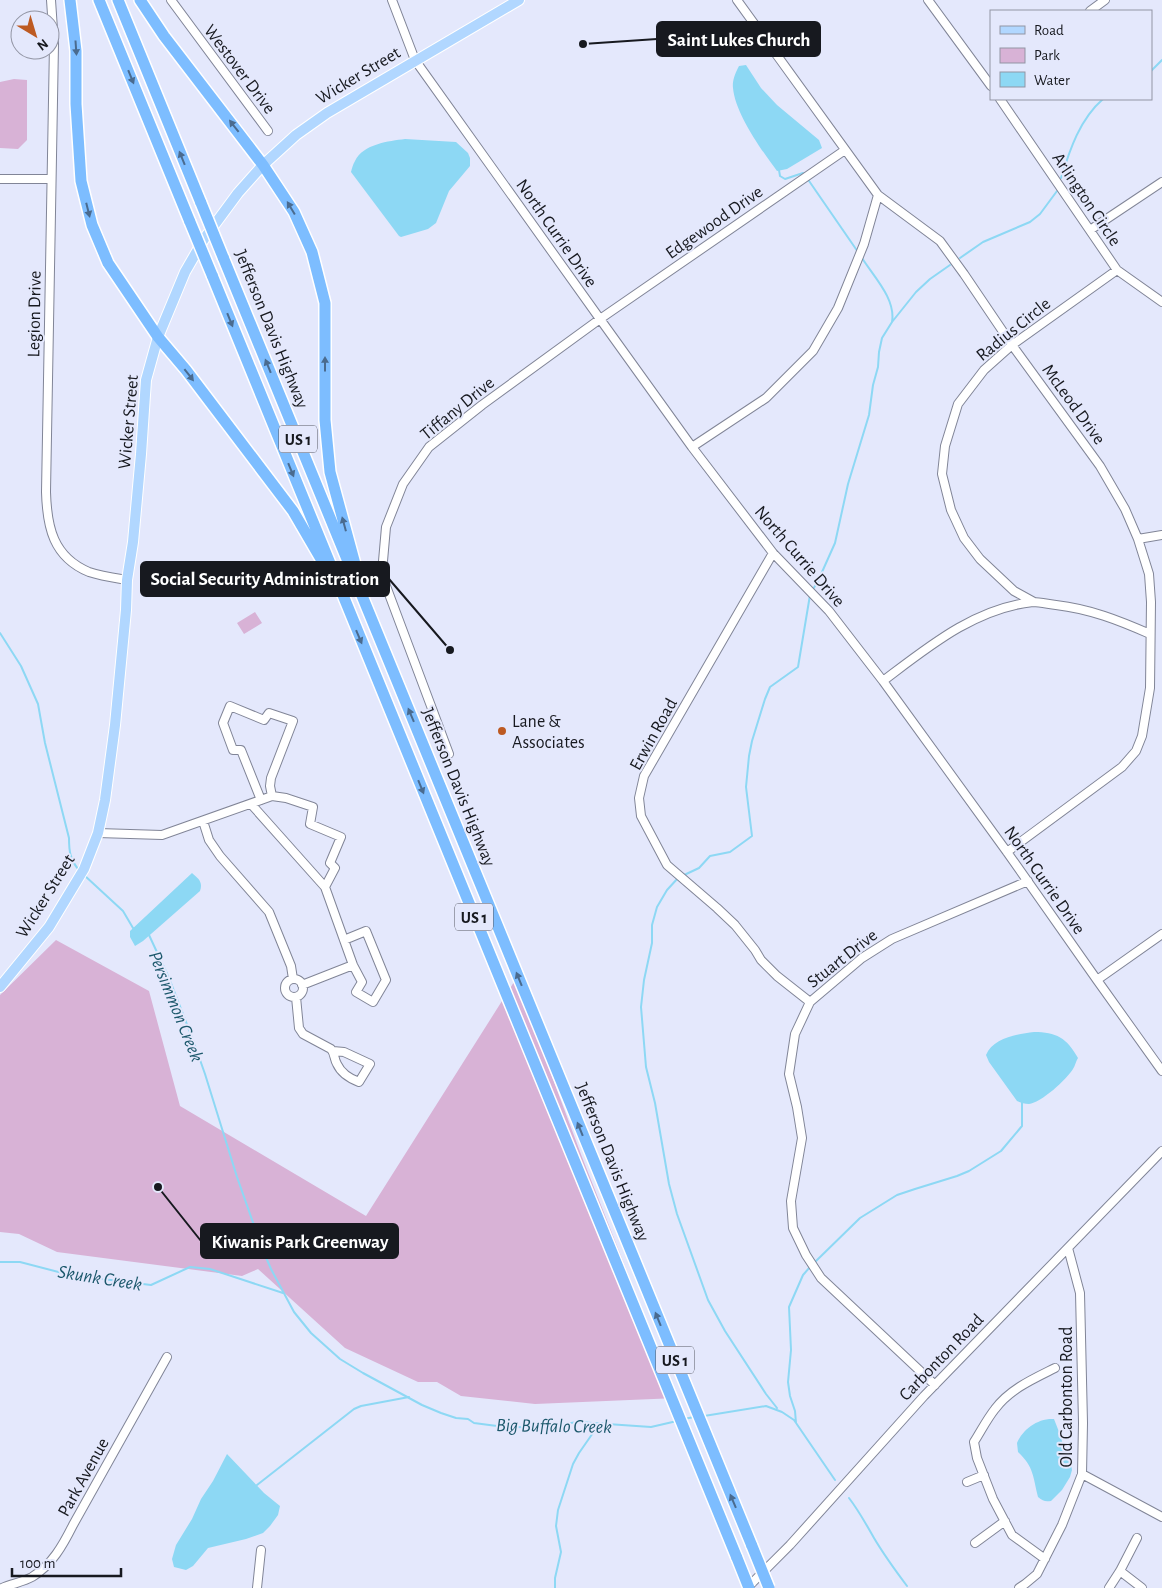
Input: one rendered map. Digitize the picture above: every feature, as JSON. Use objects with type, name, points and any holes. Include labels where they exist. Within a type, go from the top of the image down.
[{"type":"highway","points":[[70,0],[76,51],[76,104],[81,172],[92,225],[108,263],[158,337],[186,370],[293,510],[309,536],[346,607]]},
{"type":"highway","name":"Jefferson Davis Highway","points":[[99,0],[748,1588]]},
{"type":"highway","name":"Jefferson Davis Highway","points":[[118,0],[769,1588]]},
{"type":"highway","points":[[140,0],[164,36],[263,165],[294,212],[312,252],[325,303],[325,420],[330,472],[372,621]]},
{"type":"main road","name":"Wicker Street","points":[[0,987],[49,927],[84,868],[98,832],[105,800],[115,725],[127,580],[133,542],[146,380],[158,337],[186,272],[204,239],[238,193],[263,165],[296,136],[326,113],[519,0]]},
{"type":"street","name":"Legion Drive","points":[[51,0],[54,44],[46,513],[50,531],[58,547],[67,558],[90,572],[127,580]]},
{"type":"street","name":"Westover Drive","points":[[171,0],[268,131]]},
{"type":"street","name":"North Currie Drive","points":[[392,0],[415,60],[692,447],[773,553],[829,611],[883,681],[1028,881],[1162,1071]]},
{"type":"street","name":"McLeod Drive","points":[[737,0],[878,195],[940,241],[1012,345],[1104,471],[1125,509],[1138,539],[1149,574],[1151,602],[1150,688],[1142,736],[1136,751],[1122,767],[1007,852]]},
{"type":"street","points":[[928,0],[990,84]]},
{"type":"street","points":[[1091,10],[1106,0]]},
{"type":"street","name":"Arlington Circle","points":[[1001,100],[1117,270],[1162,302]]},
{"type":"street","name":"Edgewood Drive","points":[[600,319],[845,150]]},
{"type":"street","points":[[0,179],[51,179]]},
{"type":"street","points":[[1090,230],[1162,182]]},
{"type":"street","points":[[692,447],[766,398],[813,351],[838,308],[864,244],[878,195]]},
{"type":"street","name":"Radius Circle","points":[[1034,602],[1014,591],[980,559],[964,538],[951,510],[942,474],[945,446],[958,404],[984,370],[1012,345],[1117,270]]},
{"type":"street","name":"Tiffany Drive","points":[[449,754],[386,586],[383,561],[386,527],[404,484],[429,447],[482,405],[600,319]]},
{"type":"street","points":[[1138,539],[1162,535]]},
{"type":"street","name":"Erwin Road","points":[[773,553],[644,776],[639,798],[641,816],[667,865],[735,926],[761,960],[777,976],[810,1002]]},
{"type":"street","points":[[883,681],[939,639],[967,624],[996,610],[1034,602],[1079,608],[1114,618],[1150,634]]},
{"type":"street","points":[[261,800],[241,750],[233,750],[223,723],[230,706],[264,720],[269,713],[293,721],[272,778],[270,786],[272,796]]},
{"type":"street","points":[[98,832],[162,835],[272,796],[286,798],[313,807],[310,824],[341,837],[330,864],[335,868],[325,888]]},
{"type":"street","points":[[251,804],[325,888],[353,965],[362,982],[356,992],[373,1002],[386,980],[366,931],[344,940]]},
{"type":"street","points":[[203,821],[209,840],[220,856],[269,912],[291,966],[293,979]]},
{"type":"street","name":"Stuart Drive","points":[[935,1385],[821,1278],[806,1256],[793,1228],[791,1201],[802,1138],[789,1074],[795,1034],[810,1002],[862,958],[892,938],[1028,881]]},
{"type":"street","points":[[1097,980],[1162,934]]},
{"type":"street","points":[[302,985],[353,965]]},
{"type":"street","points":[[293,979],[300,981],[302,985],[302,992],[296,997],[290,996],[285,990],[286,982],[293,979]]},
{"type":"street","points":[[296,997],[299,1028],[303,1034],[333,1051],[344,1052],[370,1064],[359,1082],[349,1078],[337,1066],[333,1051]]},
{"type":"street","name":"Carbonton Road","points":[[748,1588],[790,1546],[935,1385],[1161,1155]]},
{"type":"street","name":"Old Carbonton Road","points":[[1025,1587],[1037,1574],[1045,1559],[1062,1525],[1082,1474],[1083,1423],[1080,1293],[1068,1248]]},
{"type":"street","name":"Park Avenue","points":[[2,1588],[31,1578],[52,1560],[62,1547],[167,1357]]},
{"type":"street","points":[[1045,1559],[1012,1535],[993,1499],[977,1458],[974,1442],[995,1409],[1011,1393],[1030,1380],[1055,1368]]},
{"type":"street","points":[[1082,1474],[1162,1517]]},
{"type":"street","points":[[966,1482],[984,1475]]},
{"type":"street","points":[[975,1543],[1005,1521]]},
{"type":"street","points":[[1109,1588],[1137,1538]]},
{"type":"street","points":[[257,1588],[261,1550]]},
{"type":"street","points":[[1120,1571],[1142,1588]]},
{"type":"green space","points":[[14,79],[27,80],[27,140],[18,149],[0,148],[0,82]]},
{"type":"green space","points":[[255,612],[262,623],[244,634],[237,623]]},
{"type":"green space","points":[[56,940],[149,991],[180,1106],[366,1216],[514,982],[538,1039],[582,1157],[677,1398],[535,1404],[461,1396],[437,1382],[418,1382],[345,1348],[258,1269],[242,1276],[57,1252],[19,1234],[0,1232],[0,995]]},
{"type":"water","points":[[746,65],[761,88],[777,105],[819,140],[822,148],[787,169],[777,171],[750,131],[735,98],[734,76],[739,66]]},
{"type":"water","points":[[405,139],[456,142],[468,153],[470,166],[449,191],[436,223],[428,229],[401,237],[351,172],[359,155],[370,147]]},
{"type":"water","points":[[192,873],[200,881],[200,891],[135,946],[130,937],[130,931]]},
{"type":"water","points":[[1034,1032],[1055,1035],[1070,1046],[1078,1058],[1074,1068],[1060,1084],[1040,1100],[1026,1104],[1017,1101],[986,1055],[989,1049],[1000,1041]]},
{"type":"water","points":[[1054,1419],[1072,1470],[1062,1490],[1051,1501],[1046,1501],[1038,1497],[1032,1473],[1018,1452],[1017,1443],[1023,1433],[1032,1425],[1042,1420]]},
{"type":"water","points":[[227,1454],[264,1493],[280,1506],[278,1515],[263,1533],[208,1548],[193,1566],[186,1570],[174,1567],[172,1559],[176,1545]]},
{"type":"waterway","points":[[1152,70],[1162,60]]},
{"type":"waterway","points":[[1061,178],[1072,146],[1082,125],[1102,100]]},
{"type":"waterway","points":[[779,170],[780,176],[785,179],[804,174]]},
{"type":"waterway","points":[[807,178],[858,252]]},
{"type":"waterway","points":[[960,258],[983,242],[1030,222],[1040,214],[1057,191]]},
{"type":"waterway","points":[[862,258],[878,281],[891,305],[892,322]]},
{"type":"waterway","points":[[812,591],[835,543],[848,484],[869,415],[882,338],[916,292],[950,265]]},
{"type":"waterway","points":[[682,876],[699,868],[710,856],[730,852],[752,836],[746,787],[752,741],[770,687],[798,667],[810,595]]},
{"type":"waterway","name":"Persimmon Creek","points":[[0,633],[21,666],[38,704],[45,743],[69,838],[69,847],[74,863],[79,870]]},
{"type":"waterway","name":"Persimmon Creek","points":[[84,875],[123,911],[135,929]]},
{"type":"waterway","points":[[678,878],[667,890],[657,907],[652,925],[652,943],[644,980],[641,1007],[646,1067],[655,1103],[669,1184],[677,1214],[708,1300],[725,1331],[777,1408]]},
{"type":"waterway","name":"Big Buffalo Creek","points":[[149,935],[169,978],[193,1040],[262,1248],[294,1312],[311,1333],[340,1359],[363,1373],[422,1405],[456,1418],[468,1419],[474,1423],[535,1428],[578,1422],[651,1427],[677,1421]]},
{"type":"waterway","points":[[815,1262],[860,1218],[897,1195],[969,1171],[1001,1151],[1022,1126],[1022,1102]]},
{"type":"waterway","name":"Skunk Creek","points":[[0,1262],[20,1262],[70,1275],[151,1285],[190,1267],[210,1269],[283,1293]]},
{"type":"waterway","points":[[796,1423],[788,1382],[791,1350],[789,1307],[803,1275],[810,1267]]},
{"type":"waterway","points":[[257,1485],[354,1409],[409,1397]]},
{"type":"waterway","name":"Big Buffalo Creek","points":[[704,1416],[766,1406],[782,1412],[794,1420],[835,1480]]},
{"type":"waterway","name":"Big Buffalo Creek","points":[[684,1419],[694,1417]]},
{"type":"waterway","points":[[555,1588],[555,1578],[561,1552],[556,1526],[558,1510],[573,1464],[595,1430],[602,1423]]},
{"type":"waterway","name":"Big Buffalo Creek","points":[[849,1498],[907,1586]]},
{"type":"place","name":"Saint Lukes Church","points":[[583,44]]},
{"type":"place","name":"Social Security Administration","points":[[450,650]]},
{"type":"place","name":"Lane & Associates","points":[[502,731]]},
{"type":"place","name":"Kiwanis Park Greenway","points":[[158,1187]]}]
